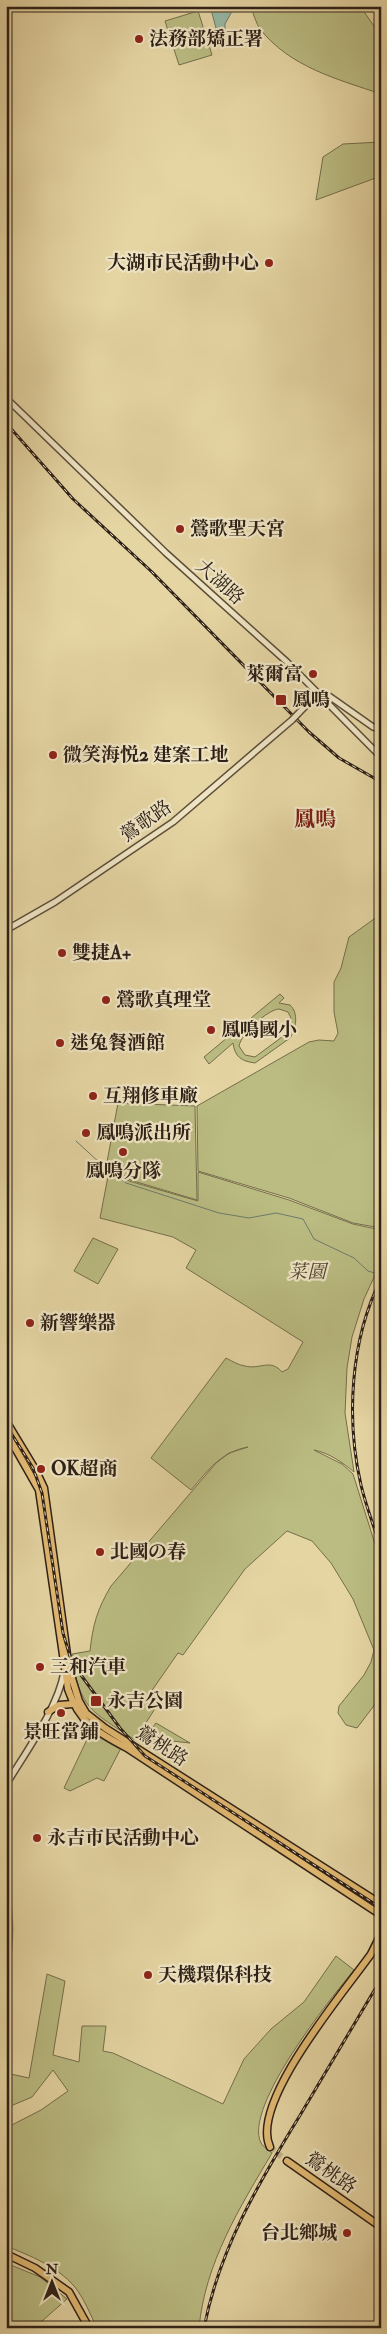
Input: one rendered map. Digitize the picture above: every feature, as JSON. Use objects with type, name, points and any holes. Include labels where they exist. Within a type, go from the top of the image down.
[{"type":"main road","name":"鶯桃路","points":[[6,1421],[35,1469],[44,1488],[67,1669],[78,1701],[86,1713],[104,1728],[381,1904]]},
{"type":"main road","name":"鶯桃路","points":[[6,1432],[39,1490],[73,1704],[81,1717],[112,1740],[381,1914]]},
{"type":"main road","points":[[48,1712],[59,1705],[73,1704]]},
{"type":"main road","points":[[270,2147],[266,2139],[267,2122],[287,2072],[371,1954],[381,1934]]},
{"type":"main road","name":"鶯桃路","points":[[287,2162],[381,2227]]},
{"type":"main road","points":[[6,2254],[35,2268],[69,2292],[89,2328]]},
{"type":"street","name":"大湖路","points":[[6,398],[119,508],[287,662],[317,694],[329,696],[373,727],[381,729]]},
{"type":"street","name":"鶯歌路","points":[[6,930],[55,902],[173,822],[292,720],[317,694]]},
{"type":"street","points":[[317,694],[381,757]]},
{"type":"street","points":[[6,1785],[48,1712],[67,1669]]},
{"type":"street","points":[[6,1890],[10,1913],[10,1944],[6,1966]]},
{"type":"green space","points":[[254,6],[360,6],[376,29],[381,27],[381,94],[331,77],[285,53],[260,29],[251,8]]},
{"type":"green space","points":[[198,11],[212,55],[179,65],[165,21]]},
{"type":"green space","points":[[381,142],[381,176],[316,200],[323,157],[343,144]]},
{"type":"green space","points":[[381,914],[381,1228],[353,1223],[289,1198],[198,1171],[197,1106],[309,1042],[319,1040],[334,1041],[338,1033],[334,1012],[334,982],[341,968],[349,937]]},
{"type":"green space","points":[[280,994],[284,998],[279,1003],[290,1005],[293,1008],[296,1021],[290,1038],[255,1063],[240,1058],[235,1052],[233,1043],[209,1064],[204,1057]],"holes":[[[279,1009],[288,1012],[291,1018],[286,1034],[255,1057],[245,1055],[239,1046],[244,1035],[255,1023],[274,1010]]]},
{"type":"green space","points":[[118,1103],[195,1106],[197,1200],[130,1180],[107,1162]]},
{"type":"green space","name":"菜園","points":[[110,1166],[129,1181],[198,1201],[198,1172],[289,1200],[353,1224],[381,1230],[381,1262],[364,1299],[352,1337],[347,1368],[345,1413],[354,1472],[335,1458],[314,1450],[342,1464],[353,1474],[381,1563],[381,1703],[376,1703],[357,1728],[346,1725],[338,1713],[339,1706],[364,1675],[371,1662],[374,1650],[353,1599],[331,1563],[312,1541],[287,1531],[245,1569],[183,1655],[178,1653],[146,1699],[156,1707],[135,1740],[98,1715],[83,1698],[72,1654],[90,1651],[96,1617],[111,1586],[216,1463],[191,1490],[151,1458],[226,1358],[237,1364],[250,1367],[273,1366],[282,1372],[288,1369],[303,1342],[186,1268],[196,1250],[173,1237],[100,1218]]},
{"type":"green space","points":[[93,1238],[118,1249],[98,1284],[74,1271]]},
{"type":"green space","points":[[156,1723],[190,1743],[145,1738]]},
{"type":"green space","points":[[91,1731],[121,1748],[104,1781],[97,1778],[70,1791],[64,1788]]},
{"type":"green space","points":[[336,1956],[354,1970],[327,2004],[292,2054],[276,2080],[265,2105],[259,2126],[261,2143],[272,2153],[236,2215],[216,2258],[208,2281],[199,2328],[97,2328],[81,2296],[67,2279],[43,2262],[6,2246],[6,2128],[41,2110],[68,2091],[53,2070],[32,2097],[6,2108],[6,2073],[29,2078],[47,1974],[65,1981],[53,2055],[79,2062],[82,2026],[106,2026],[103,2051],[113,2053],[223,2104],[244,2059],[271,2029],[304,2002]]},
{"type":"green space","points":[[6,2263],[40,2277],[67,2299],[34,2328],[6,2328]]},
{"type":"shaded area","points":[[210,6],[235,6],[225,24],[225,38],[219,39]]},
{"type":"waterway","points":[[76,1141],[100,1163]]},
{"type":"waterway","points":[[107,1168],[126,1183],[219,1213],[249,1218],[276,1213],[303,1219],[314,1239],[354,1258],[368,1271],[378,1274]]},
{"type":"tunnel","points":[[270,2147],[287,2161]]},
{"type":"railway","points":[[6,423],[73,499],[152,572],[309,732],[339,758],[381,782]]},
{"type":"railway","points":[[381,1279],[371,1303],[357,1354],[353,1407],[353,1434],[356,1460],[361,1485],[381,1548]]},
{"type":"railway","points":[[6,1425],[33,1468],[42,1493],[63,1633],[72,1663],[120,1728],[145,1756],[381,1908]]},
{"type":"railway","points":[[204,2328],[219,2272],[242,2218],[269,2167],[381,1979]]},
{"type":"place","name":"法務部矯正署","points":[[139,39]]},
{"type":"place","name":"大湖市民活動中心","points":[[269,263]]},
{"type":"place","name":"鶯歌聖天宮","points":[[180,529]]},
{"type":"place","name":"萊爾富","points":[[313,674]]},
{"type":"place","name":"鳳鳴","points":[[281,700]]},
{"type":"place","name":"微笑海悦2 建案工地","points":[[53,755]]},
{"type":"place","name":"雙捷A+","points":[[62,953]]},
{"type":"place","name":"鶯歌真理堂","points":[[106,1000]]},
{"type":"place","name":"鳳鳴國小","points":[[211,1030]]},
{"type":"place","name":"迷兔餐酒館","points":[[60,1043]]},
{"type":"place","name":"互翔修車廠","points":[[93,1096]]},
{"type":"place","name":"鳳鳴派出所","points":[[86,1133]]},
{"type":"place","name":"鳳鳴分隊","points":[[123,1152]]},
{"type":"place","name":"新響樂器","points":[[30,1323]]},
{"type":"place","name":"OK超商","points":[[41,1469]]},
{"type":"place","name":"北國の春","points":[[100,1552]]},
{"type":"place","name":"三和汽車","points":[[40,1667]]},
{"type":"place","name":"永吉公園","points":[[96,1701]]},
{"type":"place","name":"景旺當鋪","points":[[61,1713]]},
{"type":"place","name":"永吉市民活動中心","points":[[37,1838]]},
{"type":"place","name":"天機環保科技","points":[[148,1975]]},
{"type":"place","name":"台北鄉城","points":[[347,2233]]},
{"type":"district","name":"鳳鳴","points":[[315,819]]}]
